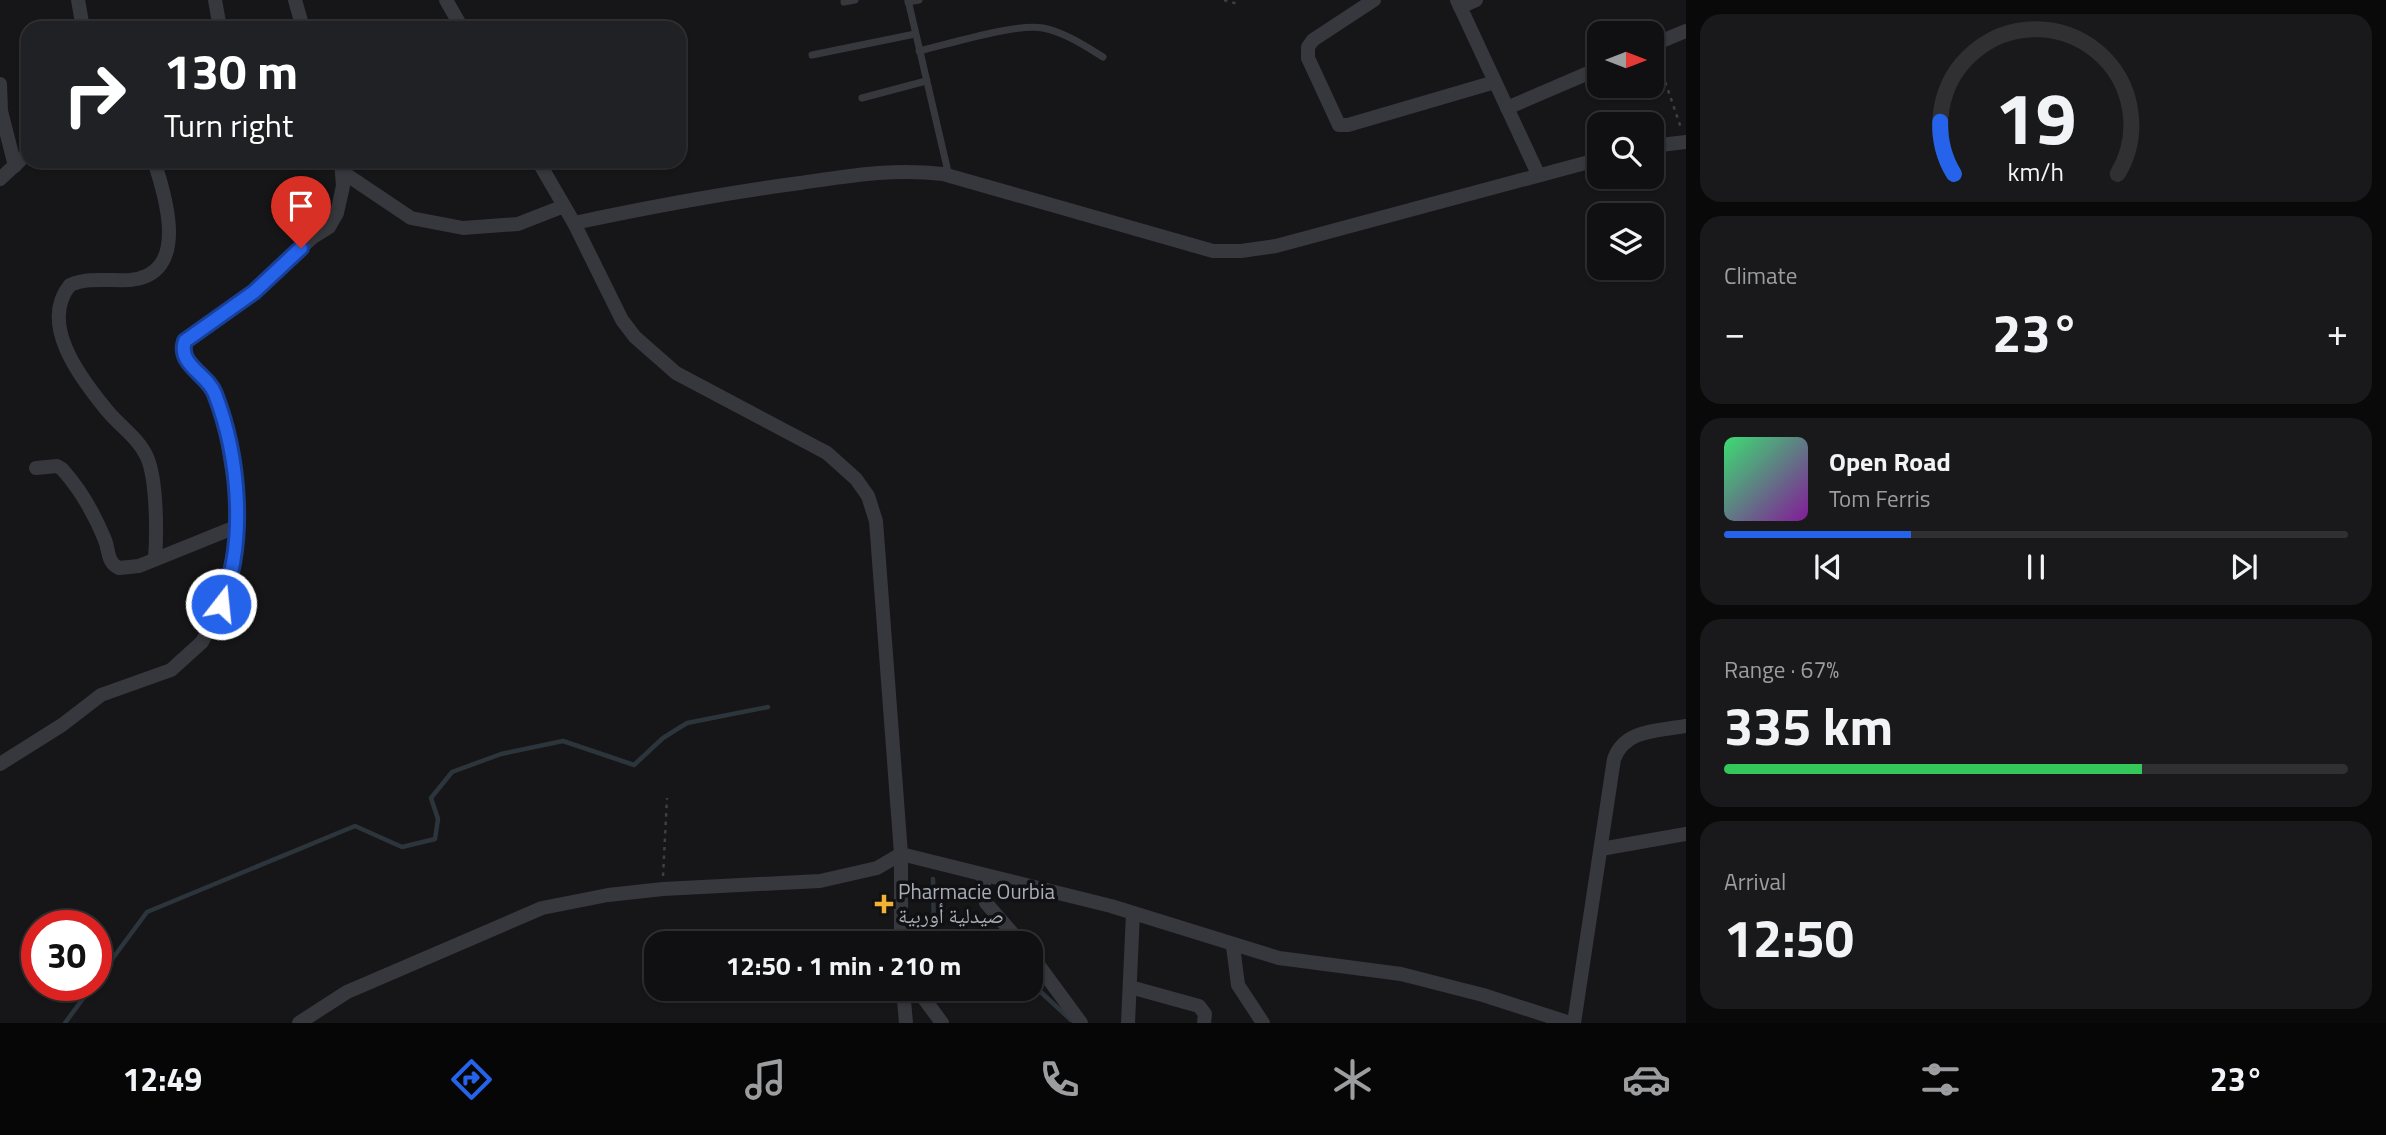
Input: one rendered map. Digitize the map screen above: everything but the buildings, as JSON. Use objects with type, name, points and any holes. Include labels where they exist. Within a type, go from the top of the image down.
[{"type":"street","points":[[78,0],[82,21]]},
{"type":"street","points":[[215,0],[219,21]]},
{"type":"street","points":[[295,0],[301,21]]},
{"type":"street","points":[[446,0],[458,21]]},
{"type":"street","points":[[1374,0],[1313,40],[1308,47],[1308,58],[1339,125],[1348,125],[1495,82]]},
{"type":"street","points":[[1476,0],[1459,3],[1538,174]]},
{"type":"street","points":[[1664,40],[1686,31]]},
{"type":"street","points":[[1507,108],[1587,74]]},
{"type":"street","points":[[0,84],[1,111],[15,166]]},
{"type":"street","points":[[1664,145],[1686,142]]},
{"type":"street","points":[[0,178],[21,160]]},
{"type":"street","points":[[574,223],[666,204],[858,172],[922,172],[949,176],[1213,251],[1241,251],[1276,246],[1587,162]]},
{"type":"street","points":[[155,558],[153,496],[147,456],[82,375],[61,336],[57,305],[70,285],[133,280],[159,267],[168,244],[169,220],[165,193],[156,168]]},
{"type":"street","points":[[0,764],[61,725],[101,695],[171,670],[201,642],[226,592],[239,506],[228,439],[216,395],[188,362],[183,348],[185,341],[254,292],[313,237],[329,227],[337,213],[342,168]]},
{"type":"street","points":[[343,168],[411,218],[463,229],[518,224],[564,206]]},
{"type":"street","points":[[542,168],[574,223],[622,320],[654,356],[676,373],[827,453],[842,464],[868,496],[876,521],[901,854],[901,931]]},
{"type":"street","points":[[36,468],[57,466],[86,497],[114,567],[126,569],[238,526]]},
{"type":"street","points":[[299,1023],[347,992],[542,908],[608,895],[663,889],[820,881],[877,869],[901,854],[1133,913],[1233,946],[1321,965],[1401,974],[1483,995],[1572,1023],[1614,759],[1619,745],[1634,736],[1686,726]]},
{"type":"street","points":[[1601,849],[1686,834]]},
{"type":"street","points":[[983,876],[986,903],[1010,931]]},
{"type":"street","points":[[1128,1023],[1133,913]]},
{"type":"street","points":[[1233,946],[1238,985],[1263,1023]]},
{"type":"street","points":[[1043,971],[1082,1023]]},
{"type":"street","points":[[1130,987],[1199,1006],[1205,1014],[1204,1023]]},
{"type":"street","points":[[904,1001],[906,1023]]},
{"type":"street","points":[[925,1001],[942,1023]]},
{"type":"lane","points":[[844,2],[855,0]]},
{"type":"lane","points":[[919,0],[908,1],[949,176]]},
{"type":"lane","points":[[919,51],[993,34],[1041,28],[1058,33],[1103,57]]},
{"type":"lane","points":[[812,55],[915,34]]},
{"type":"lane","points":[[862,97],[926,81]]},
{"type":"path","points":[[1224,0],[1238,4]]},
{"type":"path","points":[[1664,79],[1686,142]]},
{"type":"path","points":[[663,889],[667,798]]},
{"type":"path","points":[[893,1001],[904,1005]]},
{"type":"waterway","points":[[112,959],[147,912],[355,826],[402,847],[435,839],[438,819],[431,798],[452,772],[501,754],[563,741],[634,765],[663,738],[687,723],[768,707]]},
{"type":"waterway","points":[[933,879],[934,931]]},
{"type":"waterway","points":[[1043,994],[1071,1020]]},
{"type":"waterway","points":[[65,1023],[81,1001]]},
{"type":"place","name":"Pharmacie Ourbia صيدلية أوربية","points":[[884,904]]},
{"type":"route","points":[[221,604],[237,539],[239,506],[228,439],[216,395],[213,388],[188,362],[183,348],[185,341],[269,280],[301,248]]}]
